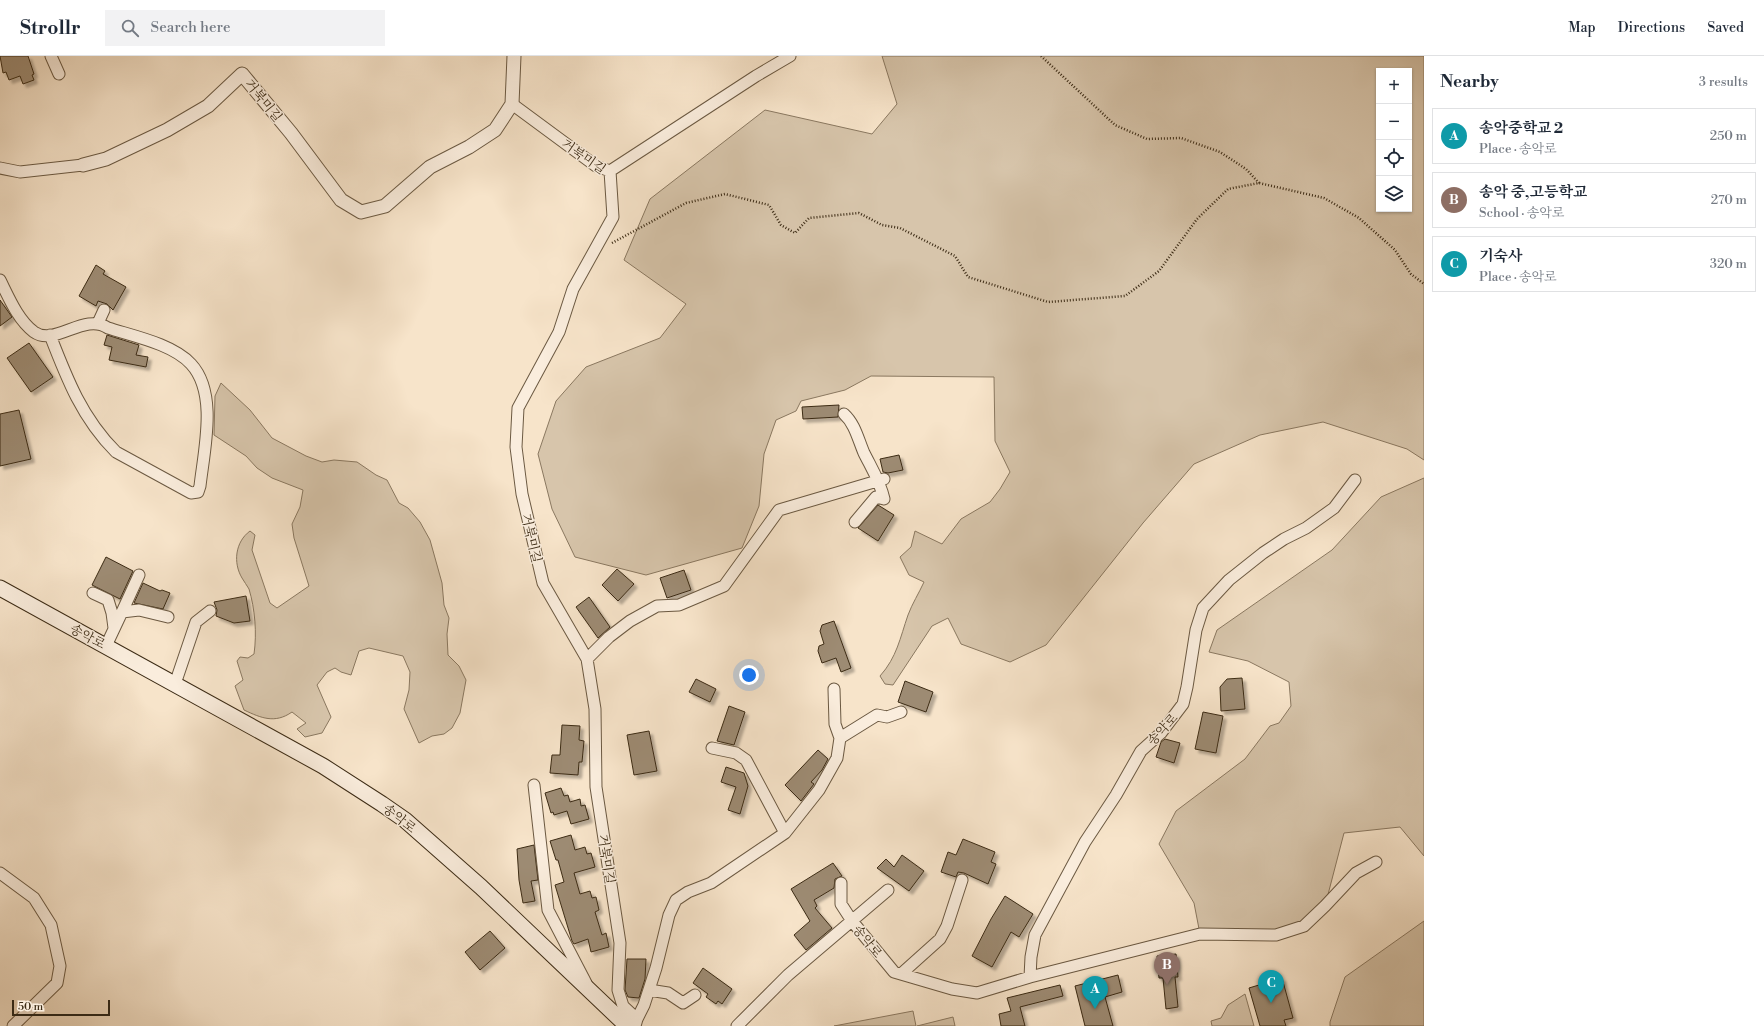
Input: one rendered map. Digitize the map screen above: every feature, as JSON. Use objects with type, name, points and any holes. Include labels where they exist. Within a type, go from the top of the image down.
[{"type":"main road","name":"송악로","points":[[0,588],[323,766],[405,820],[481,886],[592,994],[633,1024]]},
{"type":"main road","points":[[0,594],[289,753],[336,780],[388,815],[501,914],[617,1026]]},
{"type":"street","points":[[51,56],[59,74]]},
{"type":"street","points":[[512,104],[514,56]]},
{"type":"street","points":[[610,171],[756,76],[790,56]]},
{"type":"street","name":"거북미길","points":[[83,165],[106,159],[167,130],[208,106],[242,74],[291,133],[341,200],[361,212],[385,206],[430,167],[469,147],[495,130],[512,104],[596,166],[610,171],[613,217],[573,289],[559,332],[518,408],[516,447],[522,494],[543,583],[587,659],[595,709],[596,787],[620,944],[618,990],[623,1006],[633,1024]]},
{"type":"street","points":[[0,168],[20,172],[83,165]]},
{"type":"street","points":[[0,280],[10,301],[27,325],[35,332],[50,335],[93,322],[174,352],[191,363],[199,375],[204,387],[207,422],[200,486],[198,492],[191,494],[116,452],[106,443],[72,391],[50,335]]},
{"type":"street","points":[[98,323],[104,310]]},
{"type":"street","points":[[844,414],[853,425],[866,455],[882,480],[884,499],[876,497],[855,522]]},
{"type":"street","points":[[587,659],[614,633],[630,621],[658,606],[680,605],[724,586],[779,510],[882,480]]},
{"type":"street","name":"송악로","points":[[1030,977],[1030,957],[1036,935],[1085,842],[1116,795],[1141,751],[1161,733],[1183,704],[1196,630],[1203,608],[1229,580],[1263,553],[1284,539],[1306,528],[1334,508],[1355,480]]},
{"type":"street","points":[[106,646],[139,575]]},
{"type":"street","points":[[93,593],[108,600],[114,628]]},
{"type":"street","points":[[122,612],[139,610],[168,617]]},
{"type":"street","points":[[175,684],[196,622],[210,611]]},
{"type":"street","points":[[633,1024],[649,990],[669,915],[676,900],[688,892],[711,883],[785,833],[819,790],[837,758],[840,738],[836,724],[834,689]]},
{"type":"street","points":[[840,738],[877,715],[887,717],[901,712]]},
{"type":"street","points":[[712,748],[736,753],[746,760],[785,833]]},
{"type":"street","name":"송악로","points":[[534,785],[548,910],[592,994]]},
{"type":"street","name":"송악로","points":[[737,1026],[788,975],[852,921],[894,972],[952,990],[977,993],[1030,977],[1200,934],[1276,935],[1304,926],[1326,906],[1356,873],[1376,862]]},
{"type":"street","points":[[0,873],[34,898],[51,925],[60,966],[57,983],[13,1026]]},
{"type":"street","points":[[901,974],[940,940],[947,926],[962,880]]},
{"type":"street","points":[[841,883],[841,904],[852,921],[888,890]]},
{"type":"street","points":[[649,990],[668,994],[683,1003],[695,995]]},
{"type":"path","points":[[1041,56],[1116,125],[1147,139],[1181,138],[1220,152],[1246,169],[1259,183]]},
{"type":"path","points":[[592,254],[686,203],[725,194],[769,205],[781,225],[795,232],[809,218],[859,213],[882,225],[900,228],[956,256],[968,277],[1048,302],[1125,296],[1159,271],[1197,219],[1228,189],[1259,183],[1324,198],[1359,218],[1395,250],[1411,274],[1424,284]]},
{"type":"shaded area","points":[[882,56],[1424,56],[1424,460],[1407,449],[1323,422],[1260,435],[1194,464],[1143,523],[1046,645],[1010,662],[961,644],[948,618],[932,626],[893,685],[885,684],[880,676],[886,669],[894,654],[910,611],[924,582],[909,575],[900,557],[911,547],[915,531],[942,544],[961,519],[990,502],[1010,472],[995,441],[994,377],[871,376],[845,390],[801,401],[796,411],[776,420],[764,454],[759,506],[742,548],[646,575],[575,557],[552,509],[538,454],[556,401],[586,367],[660,338],[686,304],[624,260],[650,199],[765,110],[872,134],[897,104]]},
{"type":"shaded area","points":[[221,383],[250,410],[272,438],[306,456],[322,462],[334,460],[357,462],[376,475],[387,480],[399,503],[408,508],[420,522],[430,540],[442,583],[444,605],[449,618],[447,634],[448,655],[459,666],[466,680],[460,713],[452,728],[444,734],[432,736],[419,743],[404,709],[409,690],[410,672],[403,656],[369,648],[359,651],[351,675],[341,672],[335,668],[327,672],[317,685],[331,717],[322,733],[305,737],[297,729],[306,723],[292,712],[286,716],[274,719],[262,717],[244,710],[235,686],[243,680],[237,661],[240,657],[248,658],[254,654],[255,621],[249,589],[237,566],[237,553],[241,541],[250,531],[255,535],[252,550],[270,603],[277,608],[309,586],[294,538],[292,524],[300,507],[303,490],[272,478],[257,468],[246,456],[214,435],[215,396]]},
{"type":"shaded area","points":[[1424,478],[1424,856],[1400,827],[1344,833],[1325,906],[1288,931],[1200,934],[1194,903],[1159,844],[1176,811],[1245,759],[1270,726],[1279,723],[1291,706],[1289,682],[1248,661],[1209,652],[1217,630],[1332,550],[1381,497]]},
{"type":"shaded area","points":[[1424,921],[1424,1026],[1330,1026],[1345,977]]},
{"type":"shaded area","points":[[1245,994],[1254,1026],[1212,1026],[1211,1021],[1221,1018],[1228,1005]]},
{"type":"shaded area","points":[[913,1011],[916,1026],[834,1026]]},
{"type":"shaded area","points":[[953,1017],[955,1026],[917,1026]]},
{"type":"building","points":[[0,56],[28,56],[34,74],[32,75],[34,80],[23,84],[20,76],[9,80],[6,72],[3,73]]},
{"type":"building","points":[[96,265],[105,271],[103,274],[126,287],[113,310],[107,304],[98,301],[96,306],[79,296]]},
{"type":"building","points":[[0,300],[12,317],[0,326]]},
{"type":"building","points":[[107,335],[139,345],[136,355],[148,357],[146,367],[109,360],[112,347],[104,345]]},
{"type":"building","points":[[29,343],[53,377],[31,392],[7,358]]},
{"type":"building","points":[[839,405],[838,417],[803,419],[802,407]]},
{"type":"building","points":[[19,410],[31,459],[0,466],[0,414]]},
{"type":"building","points":[[899,455],[903,470],[888,473],[883,472],[880,459]]},
{"type":"building","points":[[878,505],[894,515],[878,541],[858,528]]},
{"type":"building","points":[[106,557],[133,571],[120,599],[92,585]]},
{"type":"building","points":[[617,569],[634,584],[618,601],[602,585]]},
{"type":"building","points":[[684,570],[691,590],[667,598],[660,578]]},
{"type":"building","points":[[143,583],[160,591],[162,590],[170,593],[163,609],[134,603]]},
{"type":"building","points":[[246,596],[250,621],[234,623],[216,616],[217,610],[214,602]]},
{"type":"building","points":[[589,597],[610,627],[598,638],[576,607]]},
{"type":"building","points":[[834,621],[851,668],[841,672],[836,658],[822,663],[818,651],[819,646],[824,644],[820,631],[822,625]]},
{"type":"building","points":[[1242,678],[1245,709],[1221,711],[1220,687],[1227,679]]},
{"type":"building","points":[[696,679],[716,689],[710,702],[689,692]]},
{"type":"building","points":[[905,681],[933,692],[926,712],[898,702]]},
{"type":"building","points":[[729,706],[745,712],[734,745],[717,741]]},
{"type":"building","points":[[1203,712],[1223,716],[1216,753],[1195,749]]},
{"type":"building","points":[[562,725],[580,726],[579,740],[584,741],[582,762],[579,762],[578,775],[550,773],[552,755],[560,755]]},
{"type":"building","points":[[649,731],[657,771],[634,775],[627,735]]},
{"type":"building","points":[[1165,739],[1180,743],[1174,763],[1156,757],[1161,742]]},
{"type":"building","points":[[818,750],[828,759],[822,770],[811,782],[814,784],[801,801],[785,785]]},
{"type":"building","points":[[726,767],[744,773],[748,786],[740,814],[728,810],[736,787],[721,782]]},
{"type":"building","points":[[561,788],[564,796],[568,795],[570,802],[580,799],[581,806],[585,805],[589,819],[571,824],[567,811],[554,815],[553,812],[551,813],[545,793]]},
{"type":"building","points":[[571,835],[575,850],[585,847],[587,854],[591,853],[595,867],[574,873],[580,894],[590,891],[592,898],[596,897],[599,910],[595,912],[602,935],[606,933],[609,947],[591,952],[588,939],[574,944],[572,941],[555,885],[564,882],[558,860],[556,860],[550,841]]},
{"type":"building","points":[[963,839],[995,852],[991,862],[996,864],[988,884],[964,873],[958,872],[956,877],[941,872],[948,852],[956,855]]},
{"type":"building","points":[[534,845],[538,880],[531,881],[535,901],[523,903],[519,880],[517,849]]},
{"type":"building","points":[[902,855],[924,871],[909,891],[877,868],[886,859],[894,867]]},
{"type":"building","points":[[833,863],[842,876],[835,879],[834,888],[814,900],[817,906],[815,908],[832,928],[806,950],[794,935],[810,921],[791,889]]},
{"type":"building","points":[[1005,896],[1033,914],[1019,937],[1011,932],[992,967],[972,956]]},
{"type":"building","points":[[490,931],[505,948],[480,970],[465,952]]},
{"type":"building","points":[[1176,954],[1178,977],[1175,977],[1178,1007],[1166,1009],[1163,978],[1159,978],[1157,956]]},
{"type":"building","points":[[627,959],[646,959],[645,979],[639,998],[628,997],[625,990]]},
{"type":"building","points":[[703,968],[732,989],[722,1004],[718,1001],[716,1004],[706,997],[708,994],[693,983]]},
{"type":"building","points":[[1118,975],[1122,992],[1105,997],[1113,1026],[1085,1026],[1075,986]]},
{"type":"building","points":[[1282,978],[1293,1018],[1284,1020],[1286,1026],[1260,1026],[1249,988]]},
{"type":"building","points":[[1060,985],[1063,996],[1020,1007],[1025,1026],[1001,1026],[999,1014],[1011,1011],[1007,998]]},
{"type":"place","name":"송악 중,고등학교","points":[[1167,985]]},
{"type":"place","name":"기숙사","points":[[1271,1003]]},
{"type":"place","name":"송악중학교 2","points":[[1095,1009]]}]
